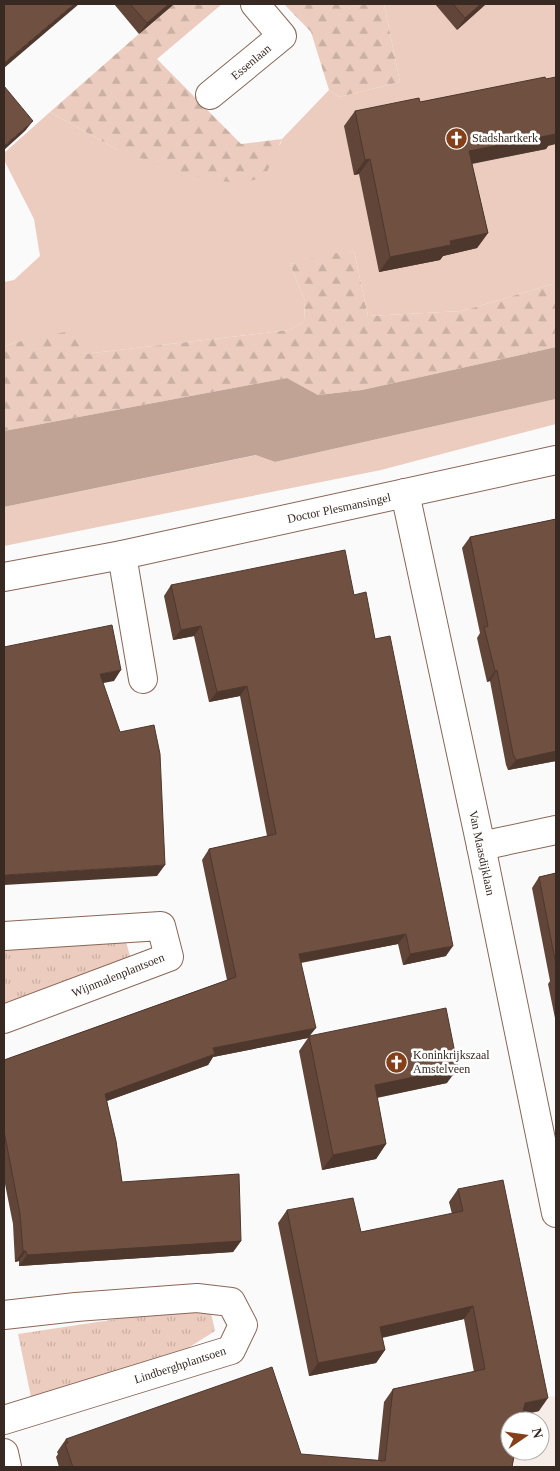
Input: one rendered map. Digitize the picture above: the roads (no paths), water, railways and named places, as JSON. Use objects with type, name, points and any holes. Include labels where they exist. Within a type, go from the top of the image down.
[{"type":"street","name":"Essenlaan","points":[[210,96],[282,36],[255,4]]},
{"type":"street","name":"Doctor Plesmansingel","points":[[4,577],[122,555],[556,460]]},
{"type":"street","name":"Van Maasdijklaan","points":[[404,493],[555,1197]]},
{"type":"street","points":[[122,555],[143,678]]},
{"type":"street","points":[[481,846],[556,830]]},
{"type":"street","name":"Wijnmalenplantsoen","points":[[4,936],[161,926],[169,957],[4,1019]]},
{"type":"street","name":"Lindberghplantsoen","points":[[4,1315],[76,1307],[197,1298],[231,1302],[243,1324],[231,1350],[4,1420]]},
{"type":"street","points":[[4,1453],[7,1467]]},
{"type":"place","name":"Stadshartkerk","points":[[456,138]]},
{"type":"place","name":"Koninkrijkszaal Amstelveen","points":[[397,1062]]}]
